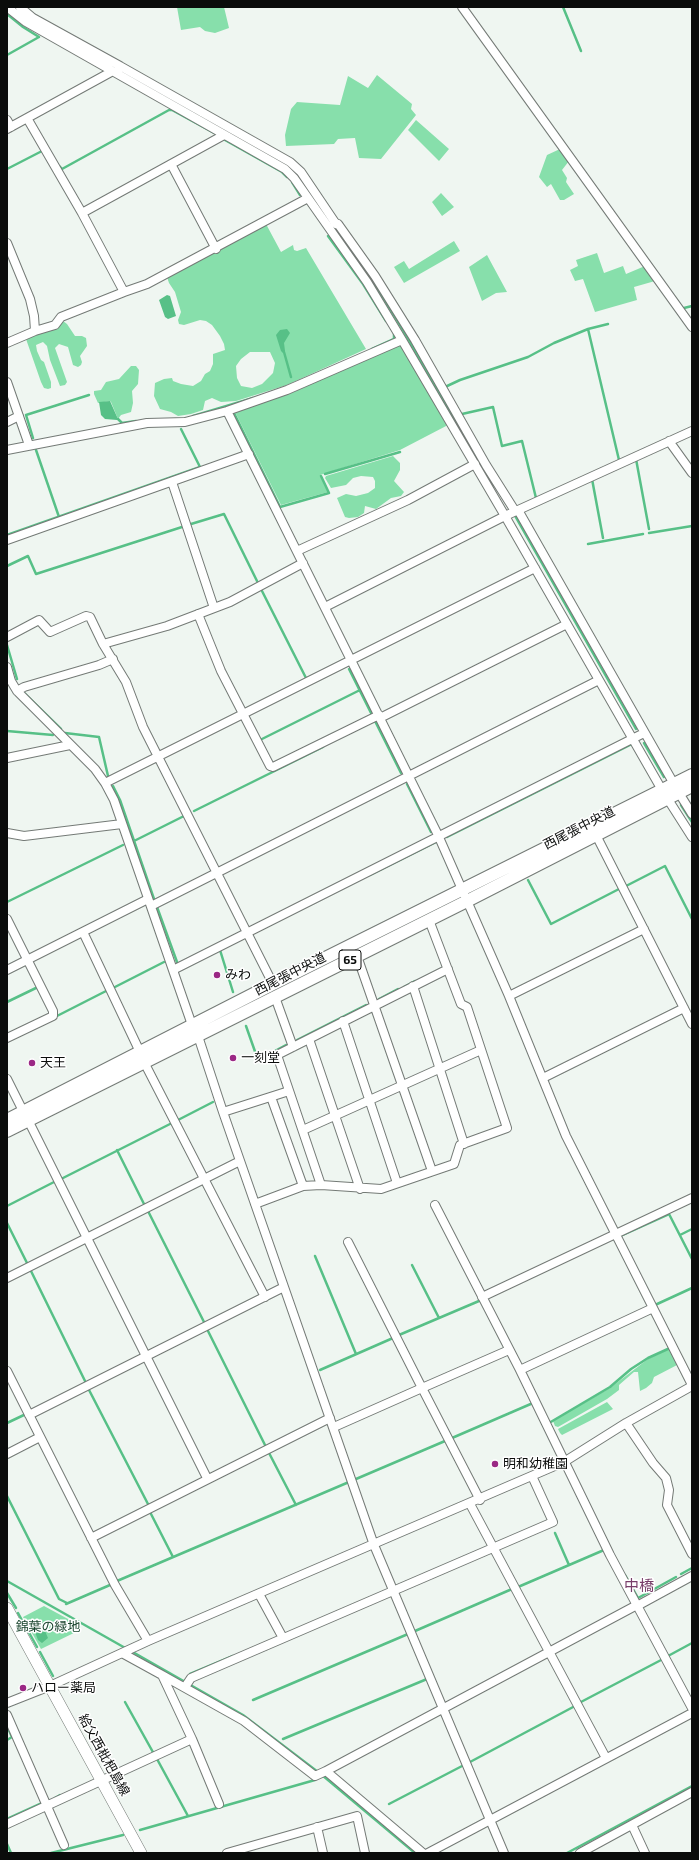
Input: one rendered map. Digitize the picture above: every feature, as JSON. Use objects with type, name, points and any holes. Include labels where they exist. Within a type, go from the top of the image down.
[{"type":"main road","name":"西尾張中央道","points":[[7,1131],[26,1116],[142,1057],[195,1031],[275,997],[468,901],[596,835],[676,788],[692,775]]},
{"type":"main road","name":"西尾張中央道","points":[[676,788],[692,786]]},
{"type":"main road","name":"西尾張中央道","points":[[195,1031],[273,984],[463,889],[665,794]]},
{"type":"main road","name":"西尾張中央道","points":[[7,1120],[26,1116]]},
{"type":"main road","name":"給父西枇杷島線","points":[[7,1608],[141,1853]]},
{"type":"street","points":[[7,7],[26,22],[113,73],[285,169],[294,178],[308,198],[336,225],[367,282],[475,464],[632,738],[692,837]]},
{"type":"street","points":[[20,7],[34,18],[290,162],[301,172],[336,225],[375,276],[415,340],[486,465],[517,510],[692,814]]},
{"type":"street","points":[[462,7],[692,327]]},
{"type":"street","points":[[8,125],[27,118],[113,73],[120,66]]},
{"type":"street","points":[[27,118],[82,213],[124,292]]},
{"type":"street","points":[[82,213],[224,135]]},
{"type":"street","points":[[171,164],[216,249]]},
{"type":"street","points":[[7,343],[35,331],[55,325],[61,317],[147,284],[216,249],[308,198]]},
{"type":"street","points":[[7,243],[30,299],[34,316],[35,331]]},
{"type":"street","points":[[7,450],[147,423],[185,422],[227,411],[287,390],[402,340]]},
{"type":"street","points":[[7,382],[29,445]]},
{"type":"street","points":[[7,1703],[50,1686],[134,1647],[480,1500],[564,1462],[626,1423],[692,1386],[566,1136],[509,996],[463,889],[438,836],[227,411]]},
{"type":"street","points":[[7,422],[19,416]]},
{"type":"street","points":[[325,607],[517,510],[692,431]]},
{"type":"street","points":[[669,441],[692,473]]},
{"type":"street","points":[[7,540],[248,454]]},
{"type":"street","points":[[297,551],[408,500],[475,464]]},
{"type":"street","points":[[172,482],[214,608]]},
{"type":"street","points":[[103,644],[167,626],[230,602],[303,563]]},
{"type":"street","points":[[105,783],[535,568]]},
{"type":"street","points":[[198,614],[242,714],[270,766],[273,767],[380,717],[567,624]]},
{"type":"street","points":[[7,636],[39,620],[50,632],[86,616],[90,617],[103,644],[126,682],[143,727],[273,984]]},
{"type":"street","points":[[17,692],[24,687],[99,665],[113,659]]},
{"type":"street","points":[[7,667],[11,681],[17,692],[95,769],[105,783],[114,800],[374,1545],[504,1853]]},
{"type":"street","points":[[7,970],[83,932],[217,873],[599,680]]},
{"type":"street","points":[[173,970],[644,733]]},
{"type":"street","points":[[7,758],[70,745]]},
{"type":"street","points":[[7,833],[24,836],[122,824]]},
{"type":"street","points":[[596,835],[692,1024]]},
{"type":"street","points":[[7,920],[53,1011],[53,1016],[7,1038]]},
{"type":"street","points":[[255,1204],[303,1186],[321,1185],[360,1189],[381,1188],[454,1164],[460,1145],[507,1128],[467,1007],[462,1004],[429,920]]},
{"type":"street","points":[[509,996],[644,929]]},
{"type":"street","points":[[83,932],[142,1057],[265,1297]]},
{"type":"street","points":[[357,956],[432,1171]]},
{"type":"street","points":[[321,1185],[277,1055],[448,969]]},
{"type":"street","points":[[412,986],[464,1144]]},
{"type":"street","points":[[275,997],[293,1047]]},
{"type":"street","points":[[543,1078],[684,1008]]},
{"type":"street","points":[[343,1021],[397,1183]]},
{"type":"street","points":[[310,1039],[360,1189]]},
{"type":"street","points":[[303,1130],[481,1050]]},
{"type":"street","points":[[7,1078],[88,1237],[207,1478]]},
{"type":"street","points":[[223,1112],[289,1091]]},
{"type":"street","points":[[271,1097],[303,1186]]},
{"type":"street","points":[[7,1278],[240,1161]]},
{"type":"street","points":[[482,1297],[692,1198]]},
{"type":"street","points":[[435,1205],[520,1370],[610,1555],[692,1708]]},
{"type":"street","points":[[348,1242],[480,1500]]},
{"type":"street","points":[[29,1416],[146,1355],[284,1287]]},
{"type":"street","points":[[520,1370],[653,1308]]},
{"type":"street","points":[[334,1427],[509,1350]]},
{"type":"street","points":[[7,1372],[115,1585],[148,1641]]},
{"type":"street","points":[[91,1538],[207,1478],[330,1418]]},
{"type":"street","points":[[626,1423],[653,1463],[666,1478],[669,1490],[667,1505],[692,1554]]},
{"type":"street","points":[[7,1454],[40,1437]]},
{"type":"street","points":[[187,1683],[283,1638],[553,1522],[532,1476]]},
{"type":"street","points":[[470,1504],[606,1758]]},
{"type":"street","points":[[123,1652],[162,1675],[187,1683],[244,1721],[316,1776],[443,1707],[692,1576]]},
{"type":"street","points":[[259,1594],[283,1638]]},
{"type":"street","points":[[162,1675],[192,1739],[219,1804]]},
{"type":"street","points":[[428,1853],[692,1713]]},
{"type":"street","points":[[7,1715],[64,1845]]},
{"type":"street","points":[[7,1824],[192,1739]]},
{"type":"street","points":[[325,1771],[362,1811],[423,1853]]},
{"type":"street","points":[[580,1853],[692,1792]]},
{"type":"street","points":[[227,1853],[317,1827],[362,1811]]},
{"type":"street","points":[[362,1811],[365,1853]]},
{"type":"street","points":[[632,1825],[645,1853]]},
{"type":"street","points":[[317,1827],[323,1853]]},
{"type":"green space","points":[[177,7],[224,7],[229,28],[215,33],[205,31],[200,27],[181,30]]},
{"type":"green space","points":[[377,75],[412,104],[411,109],[416,115],[381,159],[359,158],[355,138],[338,139],[334,144],[286,146],[285,135],[291,109],[297,102],[340,105],[348,76],[368,88]]},
{"type":"green space","points":[[416,120],[449,149],[439,161],[408,130]]},
{"type":"green space","points":[[560,149],[569,161],[562,170],[567,178],[566,182],[574,194],[564,200],[560,200],[551,184],[547,187],[539,177],[547,155]]},
{"type":"green space","points":[[441,193],[454,207],[442,216],[432,202]]},
{"type":"green space","points":[[266,224],[281,252],[293,245],[294,250],[297,251],[306,248],[366,349],[287,385],[236,401],[221,402],[212,398],[205,401],[203,410],[178,416],[160,409],[154,396],[155,383],[164,379],[172,378],[173,381],[193,386],[201,381],[205,374],[210,371],[213,364],[213,354],[225,350],[220,336],[212,325],[206,321],[200,320],[184,325],[179,324],[178,320],[181,312],[175,292],[167,277]],"holes":[[[250,352],[270,352],[275,363],[273,373],[262,384],[252,388],[241,386],[237,378],[236,366],[241,359]]]},
{"type":"green space","points":[[454,241],[460,251],[404,283],[394,267],[404,261],[409,269]]},
{"type":"green space","points":[[597,253],[604,273],[623,266],[626,274],[645,266],[655,281],[634,287],[637,300],[595,312],[583,279],[575,281],[570,270],[578,266],[576,260]]},
{"type":"green space","points":[[487,255],[507,292],[496,293],[482,301],[469,267]]},
{"type":"green space","points":[[63,321],[67,324],[75,336],[82,336],[86,338],[87,346],[80,356],[82,362],[78,367],[73,365],[68,347],[59,344],[55,348],[67,382],[65,385],[60,386],[50,360],[47,346],[43,342],[36,345],[37,351],[41,360],[44,362],[51,382],[51,388],[44,388],[26,339],[57,326]]},
{"type":"green space","points":[[400,344],[448,425],[400,450],[320,475],[328,492],[281,505],[235,412],[289,394]]},
{"type":"green space","points":[[131,366],[136,366],[139,370],[138,384],[132,391],[133,403],[131,412],[121,415],[118,419],[111,402],[98,403],[94,391],[101,390],[106,382],[119,379]]},
{"type":"green space","points":[[393,456],[400,463],[400,470],[394,481],[404,492],[401,496],[391,498],[376,509],[365,506],[364,513],[358,517],[345,517],[337,498],[346,494],[356,496],[368,493],[375,488],[375,481],[373,477],[361,476],[353,478],[346,485],[331,488],[325,478],[326,476]]},
{"type":"green space","points":[[671,1348],[679,1364],[654,1377],[652,1383],[646,1388],[640,1391],[638,1372],[634,1372],[619,1385],[619,1390],[607,1399],[558,1427],[555,1426],[553,1421],[610,1388],[648,1359]]},
{"type":"green space","points":[[607,1402],[613,1409],[562,1435],[560,1433],[558,1429]]},
{"type":"green space","name":"錦葉の緑地","points":[[44,1606],[81,1626],[80,1630],[41,1649],[23,1617]]},
{"type":"shaded area","points":[[167,295],[170,296],[176,316],[168,319],[165,317],[159,300]]},
{"type":"shaded area","points":[[287,329],[290,333],[284,343],[285,351],[283,353],[276,335],[280,330]]},
{"type":"shaded area","points":[[110,401],[118,419],[117,420],[105,419],[101,415],[99,402]]},
{"type":"shaded area","points":[[42,1628],[48,1638],[42,1643],[38,1640],[35,1632]]},
{"type":"waterway","points":[[14,7],[19,11]]},
{"type":"waterway","points":[[563,7],[581,51]]},
{"type":"waterway","points":[[7,14],[23,27],[39,37],[7,55]]},
{"type":"waterway","points":[[59,166],[62,169],[169,110],[172,110],[216,134]]},
{"type":"waterway","points":[[201,117],[284,163]]},
{"type":"waterway","points":[[225,140],[282,172],[287,177]]},
{"type":"waterway","points":[[7,169],[42,151]]},
{"type":"waterway","points":[[288,166],[298,175],[325,214]]},
{"type":"waterway","points":[[292,182],[300,195]]},
{"type":"waterway","points":[[334,228],[368,273],[489,478]]},
{"type":"waterway","points":[[328,236],[363,284],[386,321]]},
{"type":"waterway","points":[[684,308],[692,306]]},
{"type":"waterway","points":[[445,387],[460,380],[528,357],[554,343],[588,329],[608,324]]},
{"type":"waterway","points":[[588,329],[619,460]]},
{"type":"waterway","points":[[372,349],[394,339],[394,334]]},
{"type":"waterway","points":[[284,352],[291,377]]},
{"type":"waterway","points":[[33,438],[26,415],[89,395]]},
{"type":"waterway","points":[[193,416],[253,398]]},
{"type":"waterway","points":[[462,414],[493,407],[502,446],[522,441],[536,498]]},
{"type":"waterway","points":[[234,413],[280,507],[329,493],[321,476]]},
{"type":"waterway","points":[[118,419],[122,423],[136,421]]},
{"type":"waterway","points":[[7,535],[200,467],[181,429]]},
{"type":"waterway","points":[[36,450],[59,517]]},
{"type":"waterway","points":[[325,474],[400,452]]},
{"type":"waterway","points":[[636,459],[649,529]]},
{"type":"waterway","points":[[592,479],[603,538]]},
{"type":"waterway","points":[[191,524],[224,514],[257,581]]},
{"type":"waterway","points":[[514,514],[636,729]]},
{"type":"waterway","points":[[649,533],[692,526]]},
{"type":"waterway","points":[[7,566],[28,556],[36,574],[182,527]]},
{"type":"waterway","points":[[588,544],[643,534]]},
{"type":"waterway","points":[[262,591],[306,678]]},
{"type":"waterway","points":[[7,645],[17,679]]},
{"type":"waterway","points":[[349,669],[372,715]]},
{"type":"waterway","points":[[261,742],[260,740],[360,690]]},
{"type":"waterway","points":[[24,693],[61,729]]},
{"type":"waterway","points":[[373,722],[375,721],[401,773]]},
{"type":"waterway","points":[[7,731],[53,735]]},
{"type":"waterway","points":[[65,733],[99,737],[108,776]]},
{"type":"waterway","points":[[644,743],[664,777]]},
{"type":"waterway","points":[[447,837],[630,745]]},
{"type":"waterway","points":[[194,811],[323,747]]},
{"type":"waterway","points":[[407,784],[431,832]]},
{"type":"waterway","points":[[113,786],[120,800],[154,899]]},
{"type":"waterway","points":[[681,805],[692,822]]},
{"type":"waterway","points":[[134,841],[184,816]]},
{"type":"waterway","points":[[370,875],[436,842]]},
{"type":"waterway","points":[[7,902],[123,845]]},
{"type":"waterway","points":[[626,886],[665,866],[692,919]]},
{"type":"waterway","points":[[528,880],[551,924],[619,889]]},
{"type":"waterway","points":[[157,907],[177,962]]},
{"type":"waterway","points":[[220,950],[233,992]]},
{"type":"waterway","points":[[113,988],[164,962]]},
{"type":"waterway","points":[[404,987],[415,981]]},
{"type":"waterway","points":[[7,1002],[38,987]]},
{"type":"waterway","points":[[379,999],[398,989]]},
{"type":"waterway","points":[[55,1017],[108,990]]},
{"type":"waterway","points":[[297,1040],[366,1005]]},
{"type":"waterway","points":[[246,1026],[258,1060],[286,1045]]},
{"type":"waterway","points":[[178,1120],[213,1102]]},
{"type":"waterway","points":[[61,1179],[170,1124]]},
{"type":"waterway","points":[[117,1150],[145,1206]]},
{"type":"waterway","points":[[7,1206],[56,1181]]},
{"type":"waterway","points":[[148,1211],[205,1324]]},
{"type":"waterway","points":[[620,1236],[669,1214],[692,1259]]},
{"type":"waterway","points":[[7,1223],[28,1265]]},
{"type":"waterway","points":[[680,1235],[692,1229]]},
{"type":"waterway","points":[[315,1256],[356,1354]]},
{"type":"waterway","points":[[412,1265],[439,1318]]},
{"type":"waterway","points":[[30,1269],[86,1383],[84,1384]]},
{"type":"waterway","points":[[655,1305],[692,1288]]},
{"type":"waterway","points":[[399,1335],[479,1301]]},
{"type":"waterway","points":[[207,1329],[266,1447]]},
{"type":"waterway","points":[[320,1370],[393,1338]]},
{"type":"waterway","points":[[548,1421],[549,1423],[610,1387],[631,1369],[648,1358],[670,1348]]},
{"type":"waterway","points":[[88,1388],[149,1506]]},
{"type":"waterway","points":[[452,1438],[533,1403]]},
{"type":"waterway","points":[[7,1423],[26,1414]]},
{"type":"waterway","points":[[356,1479],[445,1441]]},
{"type":"waterway","points":[[268,1451],[296,1505]]},
{"type":"waterway","points":[[117,1581],[349,1482]]},
{"type":"waterway","points":[[7,1496],[59,1599],[67,1603]]},
{"type":"waterway","points":[[150,1512],[173,1557]]},
{"type":"waterway","points":[[555,1533],[569,1565]]},
{"type":"waterway","points":[[518,1587],[604,1550]]},
{"type":"waterway","points":[[681,1574],[692,1568]]},
{"type":"waterway","points":[[625,1575],[638,1598],[676,1577]]},
{"type":"waterway","points":[[7,1581],[127,1649]]},
{"type":"waterway","points":[[66,1604],[110,1585]]},
{"type":"waterway","points":[[415,1631],[512,1589]]},
{"type":"waterway","points":[[7,1593],[16,1608]]},
{"type":"waterway","points":[[18,1613],[24,1624]]},
{"type":"waterway","points":[[27,1629],[37,1647]]},
{"type":"waterway","points":[[253,1700],[408,1634]]},
{"type":"waterway","points":[[668,1656],[692,1643]]},
{"type":"waterway","points":[[131,1651],[243,1715],[318,1772]]},
{"type":"waterway","points":[[40,1652],[53,1676]]},
{"type":"waterway","points":[[190,1674],[233,1656]]},
{"type":"waterway","points":[[579,1703],[663,1659]]},
{"type":"waterway","points":[[283,1739],[427,1679]]},
{"type":"waterway","points":[[125,1702],[154,1754],[152,1755]]},
{"type":"waterway","points":[[470,1762],[575,1706]]},
{"type":"waterway","points":[[7,1726],[12,1737],[7,1740]]},
{"type":"waterway","points":[[157,1759],[188,1816]]},
{"type":"waterway","points":[[389,1804],[464,1765]]},
{"type":"waterway","points":[[322,1775],[415,1853]]},
{"type":"waterway","points":[[140,1830],[315,1780]]},
{"type":"waterway","points":[[567,1853],[692,1786]]},
{"type":"waterway","points":[[55,1798],[60,1795]]},
{"type":"waterway","points":[[7,1819],[40,1804]]},
{"type":"waterway","points":[[51,1853],[123,1835]]},
{"type":"waterway","points":[[7,1844],[11,1853]]},
{"type":"place","name":"みわ","points":[[217,975]]},
{"type":"place","name":"一刻堂","points":[[233,1058]]},
{"type":"place","name":"天王","points":[[32,1063]]},
{"type":"place","name":"明和幼稚園","points":[[495,1464]]},
{"type":"place","name":"ハロー薬局","points":[[23,1688]]},
{"type":"district","name":"中橋","points":[[639,1586]]}]
